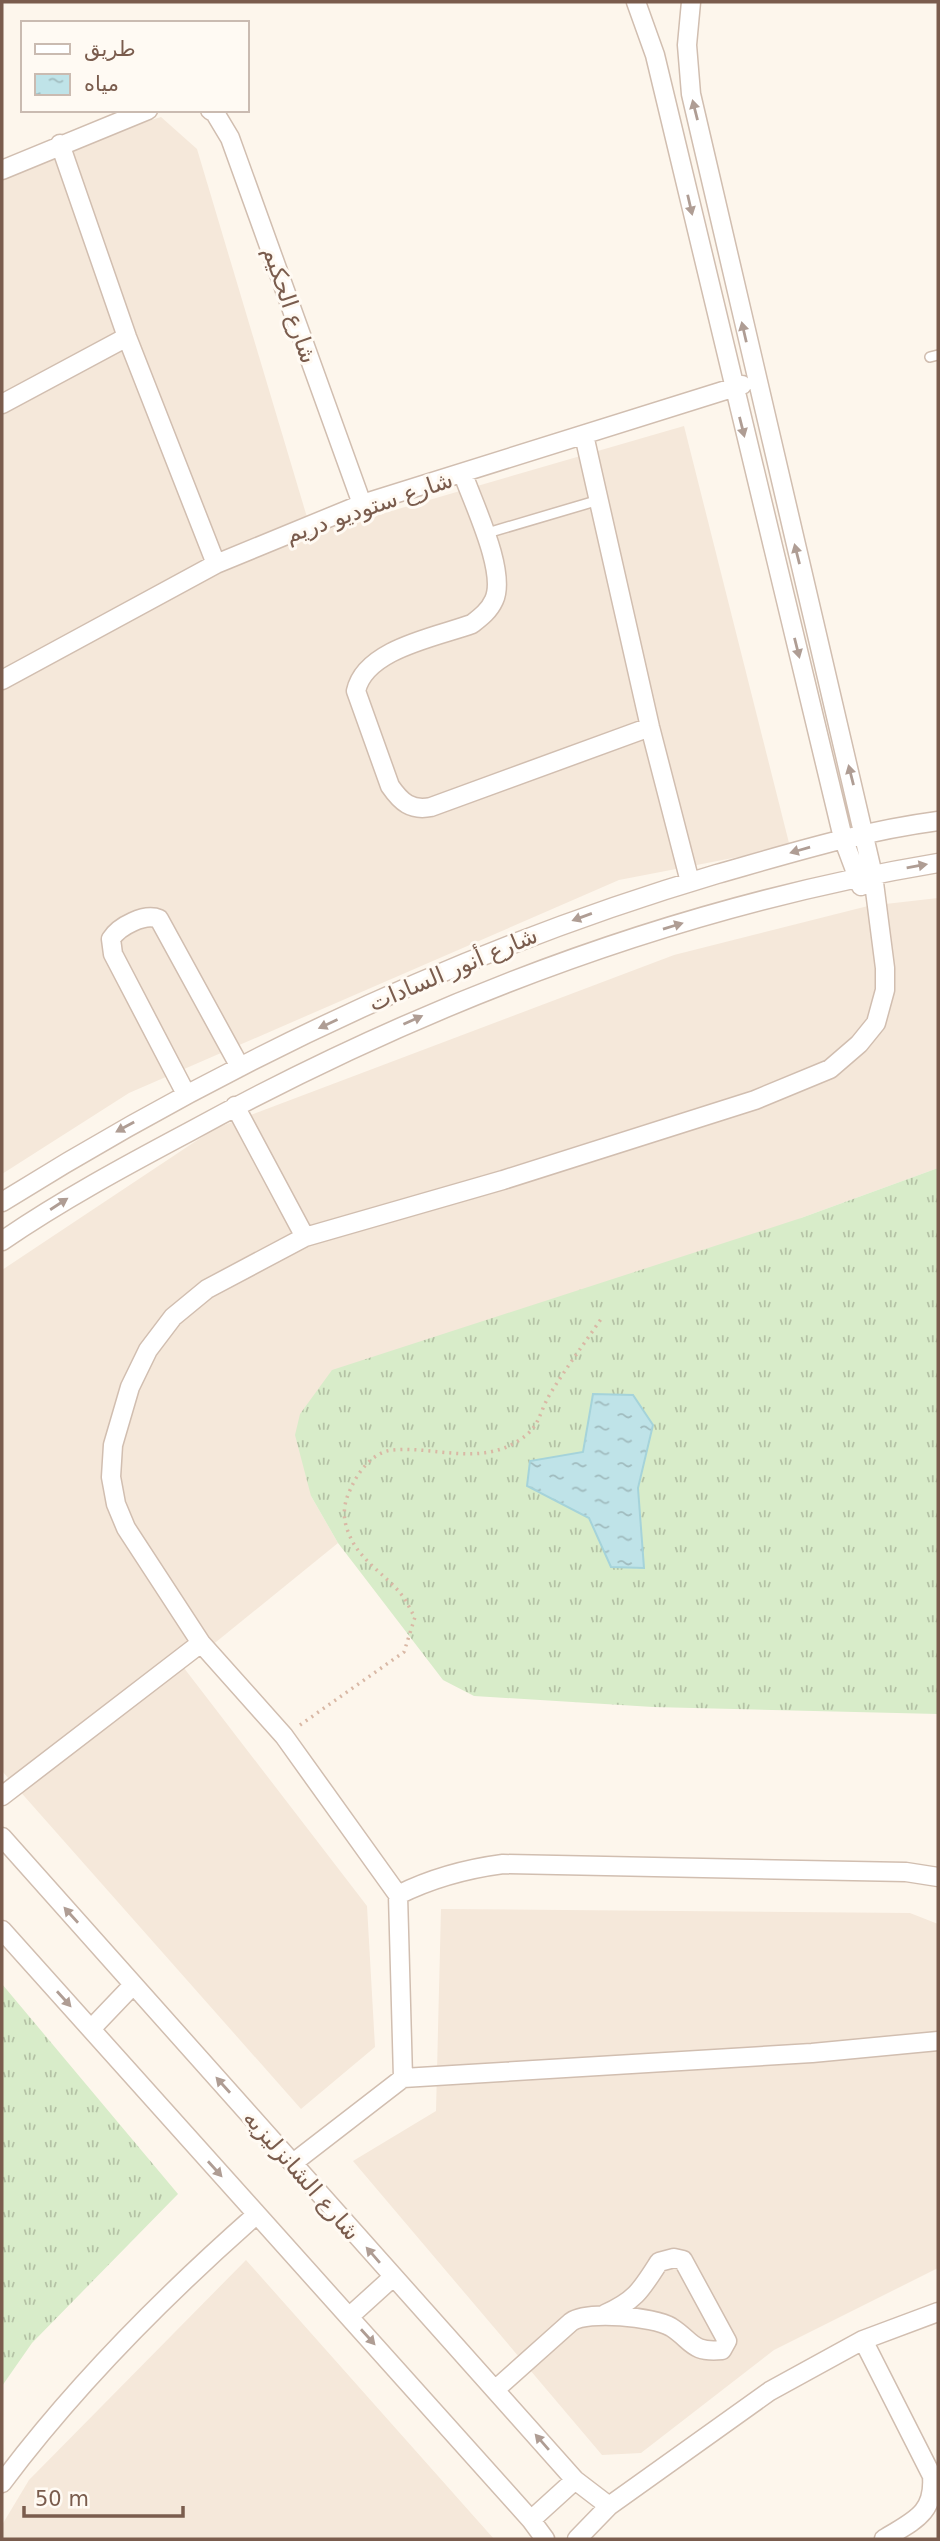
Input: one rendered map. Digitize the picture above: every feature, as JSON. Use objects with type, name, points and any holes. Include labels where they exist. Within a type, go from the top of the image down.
[{"type":"street","points":[[403,2078],[398,1895],[284,1736],[201,1643],[126,1528],[116,1504],[111,1477],[113,1446],[130,1387],[148,1350],[173,1317],[206,1289],[305,1237],[755,1100],[830,1069],[859,1044],[876,1023],[885,990],[877,914],[865,877],[843,838],[655,55],[636,2]]},
{"type":"street","points":[[691,2],[687,45],[691,94],[755,382],[864,833],[865,877]]},
{"type":"street","points":[[2,170],[143,112]]},
{"type":"street","name":"شارع الحكيم","points":[[213,112],[230,138],[362,505]]},
{"type":"street","points":[[60,144],[127,337],[216,564]]},
{"type":"street","points":[[2,404],[127,337]]},
{"type":"street","name":"شارع ستوديو دريم","points":[[2,680],[216,564],[362,505],[755,382]]},
{"type":"street","points":[[584,435],[650,727],[690,883]]},
{"type":"street","points":[[463,474],[497,582],[495,598],[485,615],[472,624],[384,656],[359,676],[356,691],[390,786],[399,800],[411,807],[431,807],[650,727]]},
{"type":"street","name":"شارع أنور السادات","points":[[2,1202],[97,1142],[186,1094],[406,987],[524,938],[690,883],[843,838],[938,821]]},
{"type":"street","name":"شارع أنور السادات","points":[[2,1241],[79,1191],[235,1106],[425,1015],[548,966],[685,923],[865,877],[938,863]]},
{"type":"street","points":[[186,1094],[113,954],[111,939],[121,928],[149,917],[159,919],[240,1067]]},
{"type":"street","points":[[235,1106],[305,1237]]},
{"type":"street","points":[[2,1796],[201,1643]]},
{"type":"street","name":"شارع الشانزليزيه","points":[[2,1837],[575,2480],[609,2506]]},
{"type":"street","points":[[398,1895],[426,1881],[474,1867],[503,1864],[906,1872],[938,1877]]},
{"type":"street","points":[[2,1930],[256,2215],[350,2316],[545,2539]]},
{"type":"street","points":[[91,2029],[133,1985]]},
{"type":"street","points":[[293,2163],[403,2078],[812,2053],[938,2041]]},
{"type":"street","points":[[2,2483],[72,2395],[178,2283],[256,2215]]},
{"type":"street","points":[[496,2389],[570,2322],[586,2315],[605,2314],[668,2326],[700,2350],[722,2350],[726,2346],[727,2341],[683,2260],[674,2258],[659,2262],[645,2286],[630,2302],[605,2314]]},
{"type":"street","points":[[350,2316],[393,2277]]},
{"type":"street","points":[[577,2539],[609,2506],[770,2391],[863,2340],[938,2312]]},
{"type":"street","points":[[863,2340],[932,2476],[933,2494],[929,2508],[884,2539]]},
{"type":"street","points":[[531,2520],[575,2480]]},
{"type":"lane","points":[[484,534],[599,500]]},
{"type":"path","points":[[284,1736],[404,1652],[415,1617],[402,1595],[366,1560],[349,1537],[343,1517],[346,1498],[355,1478],[371,1460],[391,1450],[448,1455],[494,1453],[519,1441],[540,1422],[548,1397],[601,1319]]},
{"type":"shaded area","points":[[161,117],[197,149],[312,534],[684,426],[790,847],[619,880],[129,1093],[2,1174],[2,167]]},
{"type":"shaded area","points":[[938,898],[938,1168],[801,1218],[311,1496],[338,1543],[184,1668],[367,1906],[375,2047],[301,2109],[2,1771],[2,1270],[214,1129],[674,955],[868,906]]},
{"type":"shaded area","points":[[441,1909],[910,1913],[938,1924],[938,2268],[774,2350],[641,2453],[602,2455],[353,2161],[436,2111]]},
{"type":"shaded area","points":[[246,2260],[494,2539],[2,2539],[2,2525],[29,2480]]},
{"type":"green space","points":[[938,1168],[938,1714],[653,1707],[474,1696],[443,1680],[338,1543],[311,1496],[295,1435],[300,1414],[332,1370],[801,1218]]},
{"type":"green space","points":[[2,1984],[178,2194],[32,2343],[2,2386]]},
{"type":"water","points":[[593,1394],[633,1395],[653,1425],[638,1488],[644,1568],[611,1567],[589,1518],[527,1486],[530,1461],[583,1452]]}]
